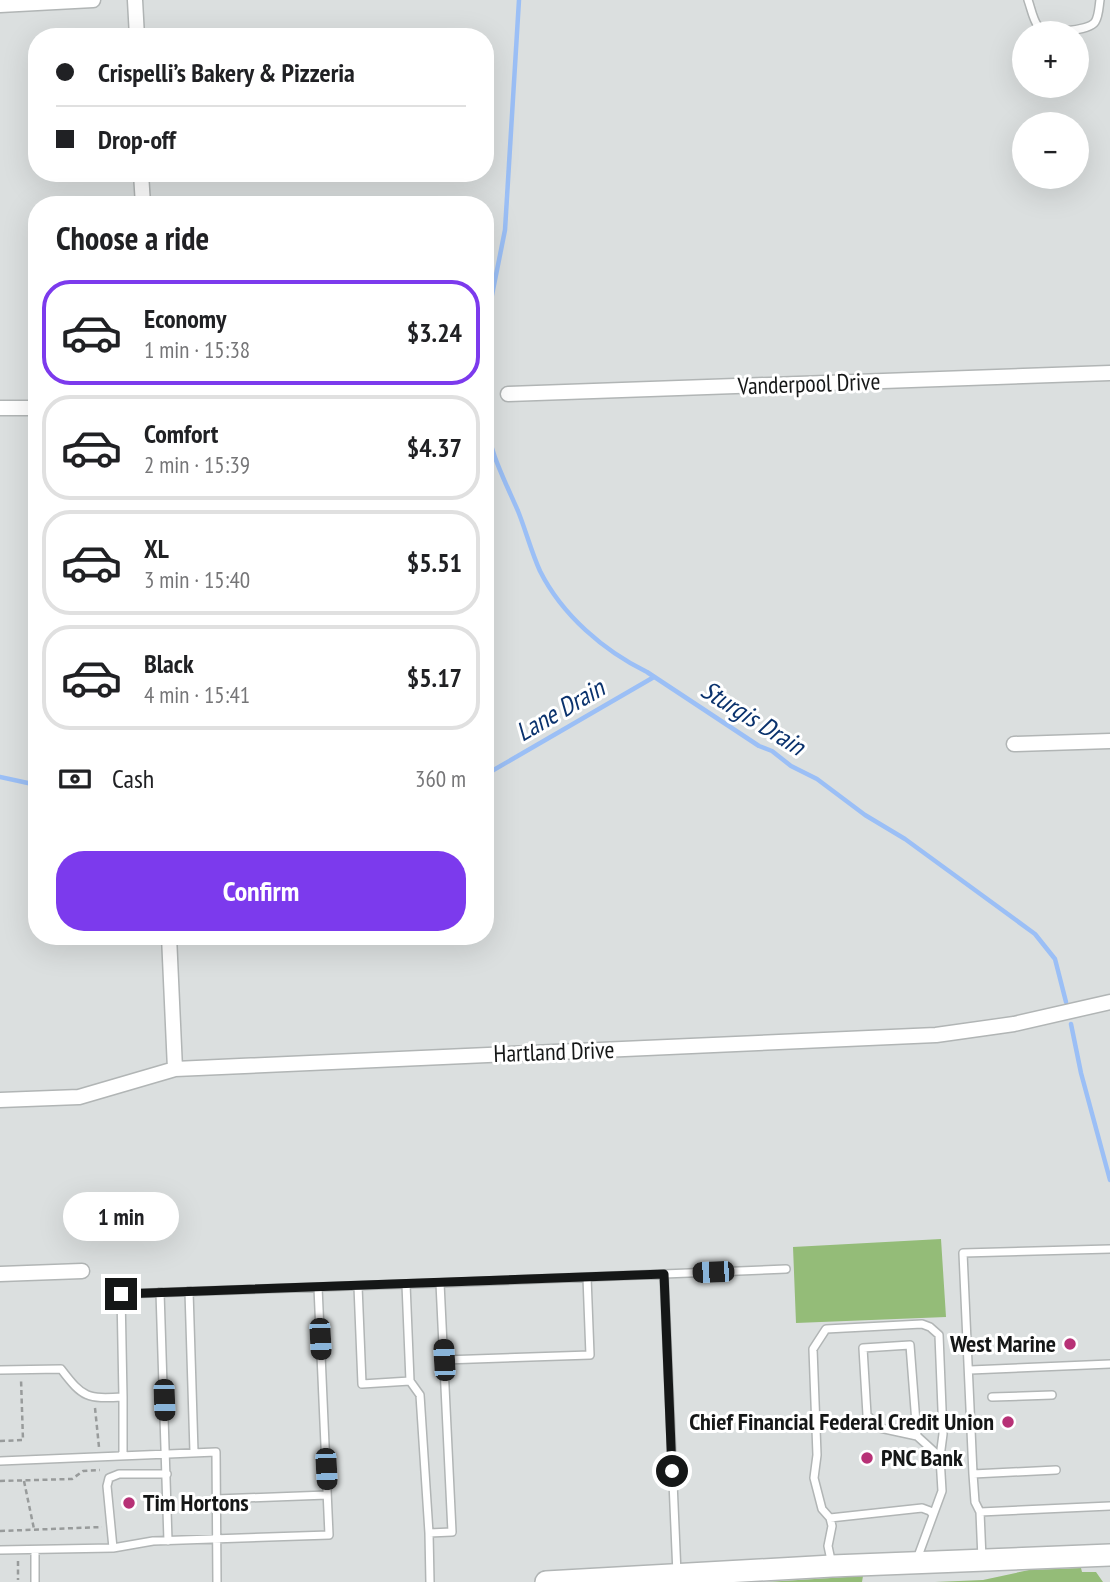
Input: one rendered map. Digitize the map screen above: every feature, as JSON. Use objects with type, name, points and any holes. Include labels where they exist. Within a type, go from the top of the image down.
[{"type":"main road","points":[[546,1582],[832,1566],[1109,1556]]},
{"type":"main road","points":[[875,1582],[894,1564]]},
{"type":"street","points":[[0,5],[93,0]]},
{"type":"street","points":[[135,0],[137,28]]},
{"type":"street","name":"Vanderpool Drive","points":[[508,394],[1110,373]]},
{"type":"street","points":[[0,408],[28,408]]},
{"type":"street","points":[[1014,744],[1110,741]]},
{"type":"street","points":[[169,945],[176,1069]]},
{"type":"street","name":"Hartland Drive","points":[[0,1100],[79,1097],[176,1069],[936,1035],[1014,1024],[1110,1002]]},
{"type":"street","points":[[0,1274],[82,1271]]},
{"type":"lane","points":[[1028,0],[1037,26],[1044,31],[1073,30],[1090,26],[1098,16],[1100,0]]},
{"type":"lane","points":[[982,1560],[980,1512],[975,1502],[963,1254],[1110,1249]]},
{"type":"lane","points":[[123,1455],[121,1294],[786,1269]]},
{"type":"lane","points":[[664,1274],[678,1575]]},
{"type":"lane","points":[[444,1360],[590,1355],[587,1277]]},
{"type":"lane","points":[[429,1533],[452,1532],[440,1283]]},
{"type":"lane","points":[[406,1284],[410,1381],[420,1395],[430,1582]]},
{"type":"lane","points":[[358,1286],[362,1384],[410,1381]]},
{"type":"lane","points":[[0,1550],[113,1548],[142,1542],[329,1535],[318,1287]]},
{"type":"lane","points":[[189,1291],[194,1452]]},
{"type":"lane","points":[[160,1292],[168,1541]]},
{"type":"lane","points":[[832,1566],[828,1546],[832,1526],[830,1518],[822,1510],[814,1478],[817,1455],[813,1349],[826,1329],[922,1324],[939,1335],[942,1491],[916,1563]]},
{"type":"lane","points":[[917,1436],[911,1345],[863,1348],[867,1415],[880,1428],[917,1436],[940,1457]]},
{"type":"lane","points":[[970,1370],[1110,1364]]},
{"type":"lane","points":[[0,1370],[61,1369],[77,1391],[86,1396],[95,1399],[123,1397]]},
{"type":"lane","points":[[992,1397],[1052,1395]]},
{"type":"lane","points":[[970,1399],[980,1398]]},
{"type":"lane","points":[[0,1461],[216,1452],[216,1582]]},
{"type":"lane","points":[[974,1474],[1056,1470]]},
{"type":"lane","points":[[113,1548],[107,1486],[109,1478],[119,1474],[167,1474]]},
{"type":"lane","points":[[216,1499],[327,1495]]},
{"type":"lane","points":[[980,1512],[1110,1506]]},
{"type":"lane","points":[[830,1518],[922,1508],[930,1511],[933,1516]]},
{"type":"lane","points":[[35,1550],[36,1582]]},
{"type":"path","points":[[0,1441],[23,1440],[21,1376]]},
{"type":"path","points":[[95,1404],[99,1450]]},
{"type":"path","points":[[100,1465],[101,1481]]},
{"type":"path","points":[[0,1481],[72,1479],[83,1471],[100,1470]]},
{"type":"path","points":[[24,1481],[34,1530]]},
{"type":"path","points":[[0,1531],[102,1528],[102,1516]]},
{"type":"path","points":[[18,1561],[18,1580]]},
{"type":"green space","points":[[941,1239],[946,1317],[796,1323],[793,1247]]},
{"type":"green space","points":[[1081,1568],[1082,1572],[1096,1572],[1103,1582],[935,1582],[983,1580],[1029,1570]]},
{"type":"green space","points":[[863,1576],[862,1582],[766,1582]]},
{"type":"waterway","name":"Sturgis Drain","points":[[494,285],[505,230],[519,0]]},
{"type":"waterway","name":"Sturgis Drain","points":[[494,455],[540,571],[572,617],[615,654],[759,746],[772,751],[791,766],[817,779],[1035,934],[1055,959],[1066,1002]]},
{"type":"waterway","name":"Lane Drain","points":[[494,770],[654,677]]},
{"type":"waterway","name":"Lane Drain","points":[[0,777],[28,783]]},
{"type":"waterway","name":"Sturgis Drain","points":[[1071,1024],[1081,1073],[1110,1180]]},
{"type":"place","name":"West Marine","points":[[1070,1344]]},
{"type":"place","name":"Chief Financial Federal Credit Union","points":[[1008,1422]]},
{"type":"place","name":"PNC Bank","points":[[867,1458]]},
{"type":"place","name":"Tim Hortons","points":[[129,1503]]},
{"type":"route","points":[[121,1294],[664,1274],[672,1471]]}]
